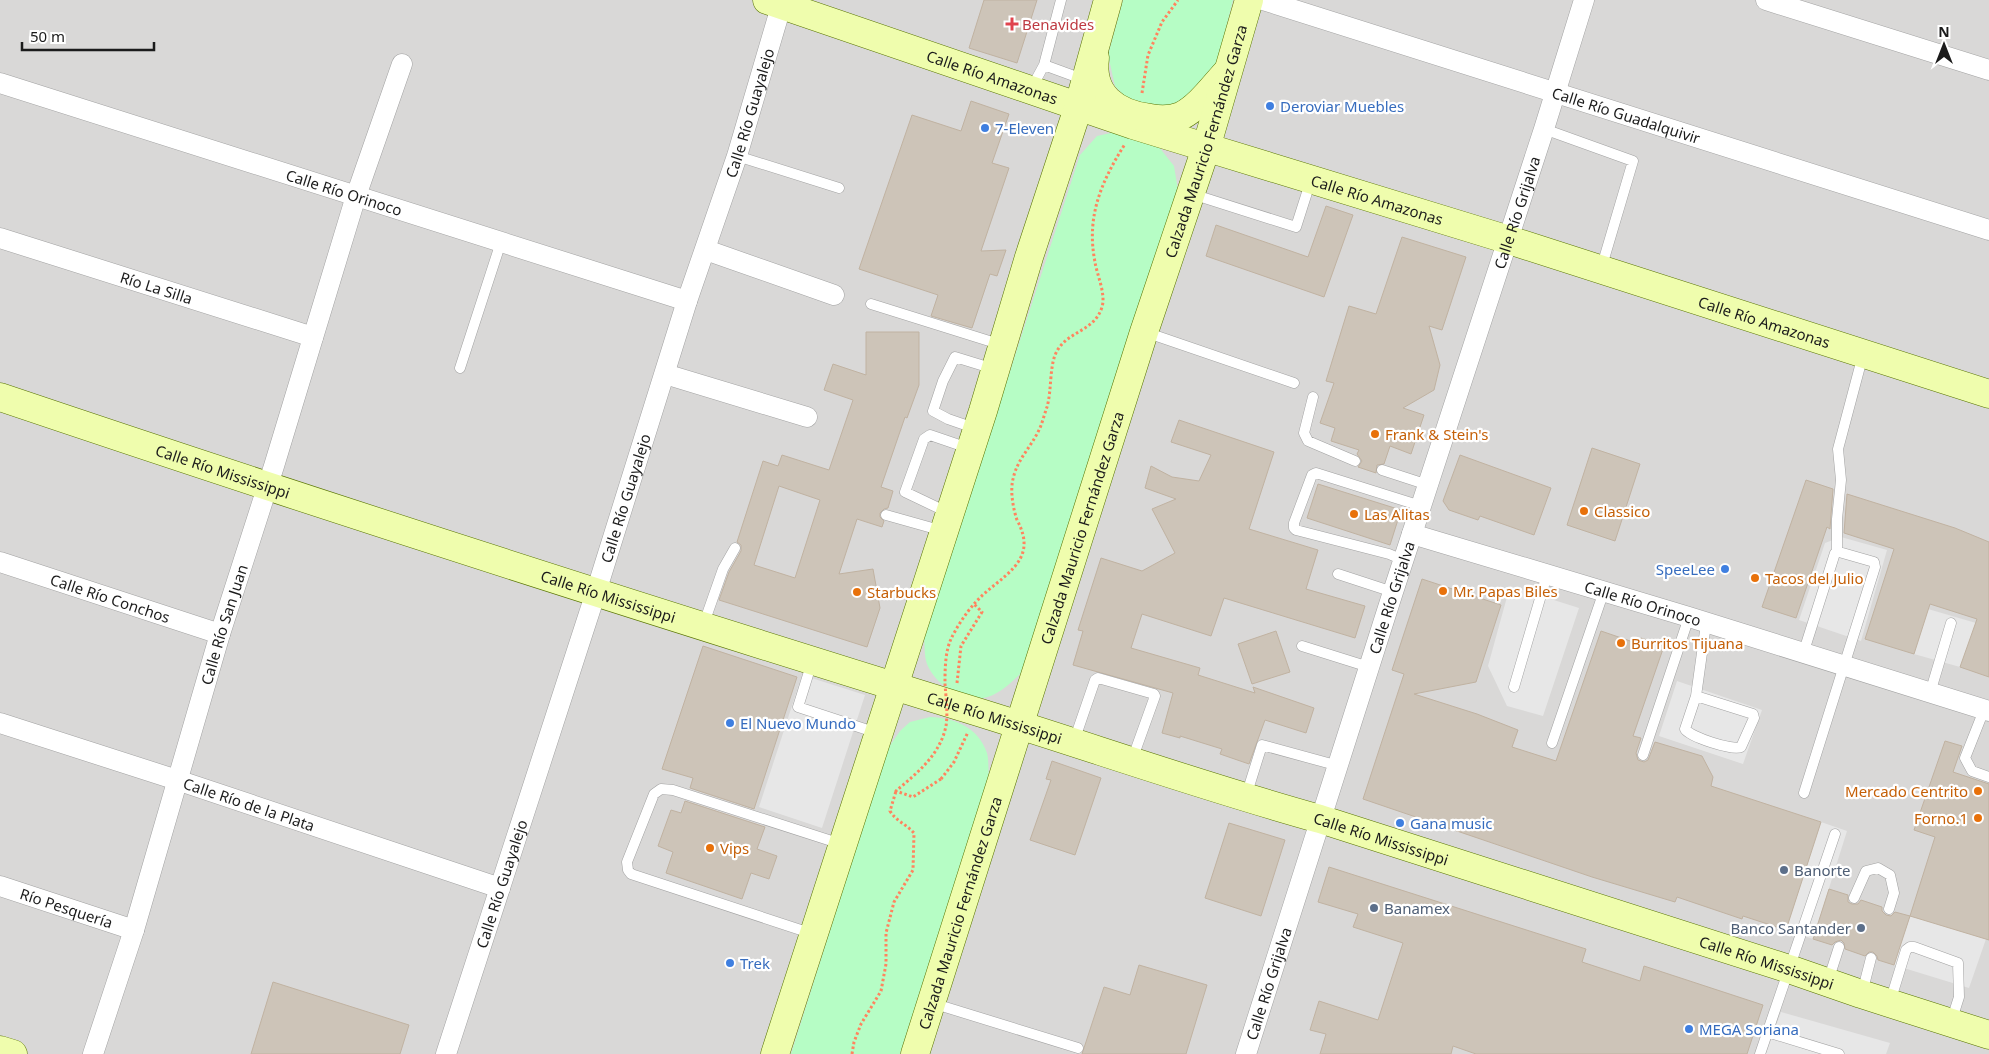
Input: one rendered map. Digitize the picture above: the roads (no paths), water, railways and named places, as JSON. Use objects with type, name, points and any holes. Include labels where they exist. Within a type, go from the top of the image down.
[{"type":"street","points":[[776,1054],[813,934],[974,439],[1029,257],[1078,108],[1108,0]]},
{"type":"street","name":"Calzada Mauricio Fernández Garza","points":[[915,1054],[1144,332],[1206,148],[1249,0]]},
{"type":"street","name":"Calle Río Guadalquivir","points":[[1263,0],[1989,230]]},
{"type":"street","name":"Calle Río Grijalva","points":[[1246,1054],[1393,592],[1509,240],[1584,0]]},
{"type":"street","points":[[1766,0],[1989,70]]},
{"type":"street","name":"Calle Río Amazonas","points":[[777,2],[1078,108],[1134,121],[1206,148],[1509,240],[1989,394]]},
{"type":"street","name":"Calle Río Guayalejo","points":[[446,1054],[596,592],[687,301],[737,156],[777,2]]},
{"type":"street","points":[[1098,39],[1094,70],[1097,86],[1106,98],[1134,121],[1161,120],[1180,116],[1192,108],[1228,71]]},
{"type":"street","name":"Calle Río San Juan","points":[[93,1054],[134,930],[220,634],[268,487],[356,196],[402,64]]},
{"type":"street","name":"Calle Río Orinoco","points":[[0,83],[687,301]]},
{"type":"street","name":"Río La Silla","points":[[0,238],[313,337]]},
{"type":"street","points":[[706,250],[834,295]]},
{"type":"street","points":[[665,374],[807,417]]},
{"type":"street","name":"Calle Río Mississippi","points":[[0,397],[268,487],[894,687],[1074,741],[1245,798],[1320,819],[1789,968],[1989,1036]]},
{"type":"street","name":"Calle Río Orinoco","points":[[1412,534],[1604,591],[1987,710]]},
{"type":"street","name":"Calle Río Conchos","points":[[0,562],[220,634]]},
{"type":"street","name":"Calle Río de la Plata","points":[[0,723],[500,888]]},
{"type":"street","name":"Río Pesquería","points":[[0,886],[134,930]]},
{"type":"street","points":[[0,1050],[13,1054]]},
{"type":"lane","points":[[1031,90],[1044,65],[1062,0]]},
{"type":"lane","points":[[1044,65],[1085,80]]},
{"type":"lane","points":[[1544,129],[1633,161],[1601,270]]},
{"type":"lane","points":[[737,156],[839,188]]},
{"type":"lane","points":[[1191,194],[1296,227],[1311,179]]},
{"type":"lane","points":[[460,368],[501,242]]},
{"type":"lane","points":[[871,304],[999,358]]},
{"type":"lane","points":[[1144,332],[1294,383]]},
{"type":"lane","points":[[1803,654],[1834,554],[1837,552],[1837,519],[1842,480],[1838,449],[1864,354]]},
{"type":"lane","points":[[974,439],[948,419],[933,411],[943,381],[955,357],[999,358]]},
{"type":"lane","points":[[1313,397],[1304,433],[1308,442],[1355,462]]},
{"type":"lane","points":[[947,522],[905,492],[924,439],[930,435],[974,439]]},
{"type":"lane","points":[[1382,470],[1428,485]]},
{"type":"lane","points":[[1404,560],[1389,554],[1296,530],[1294,523],[1312,475],[1316,474],[1421,506]]},
{"type":"lane","points":[[886,515],[947,522]]},
{"type":"lane","points":[[703,626],[723,569],[735,548]]},
{"type":"lane","points":[[1804,793],[1875,565],[1874,562],[1837,552]]},
{"type":"lane","points":[[1338,574],[1393,592]]},
{"type":"lane","points":[[1514,687],[1547,575]]},
{"type":"lane","points":[[1552,743],[1604,591]]},
{"type":"lane","points":[[1696,696],[1753,714],[1754,718],[1741,747],[1733,749],[1686,732],[1685,728],[1696,696],[1698,620]]},
{"type":"lane","points":[[1644,755],[1698,620]]},
{"type":"lane","points":[[1930,693],[1951,623]]},
{"type":"lane","points":[[1302,646],[1369,667]]},
{"type":"lane","points":[[812,661],[798,707],[879,734]]},
{"type":"lane","points":[[1074,741],[1095,680],[1098,678],[1154,694],[1155,696],[1132,761]]},
{"type":"lane","points":[[1987,710],[1965,758],[1972,771],[1989,777]]},
{"type":"lane","points":[[1245,798],[1262,745],[1339,766]]},
{"type":"lane","points":[[813,934],[631,874],[628,870],[627,862],[654,794],[660,789],[673,790],[842,845]]},
{"type":"lane","points":[[1760,1054],[1834,834]]},
{"type":"lane","points":[[1854,898],[1866,871],[1878,868],[1890,875],[1894,893],[1889,910]]},
{"type":"lane","points":[[1828,982],[1838,947]]},
{"type":"lane","points":[[1890,1003],[1906,950],[1914,947],[1958,963],[1958,997],[1951,1023]]},
{"type":"lane","points":[[1861,994],[1871,958]]},
{"type":"lane","points":[[931,1003],[1078,1048]]},
{"type":"lane","points":[[1767,1032],[1839,1054]]},
{"type":"place","name":"Benavides","points":[[1012,24]]},
{"type":"place","name":"Deroviar Muebles","points":[[1270,106]]},
{"type":"place","name":"7-Eleven","points":[[985,128]]},
{"type":"place","name":"Frank & Stein's","points":[[1375,434]]},
{"type":"place","name":"Classico","points":[[1584,511]]},
{"type":"place","name":"Las Alitas","points":[[1354,514]]},
{"type":"place","name":"SpeeLee","points":[[1725,569]]},
{"type":"place","name":"Tacos del Julio","points":[[1755,578]]},
{"type":"place","name":"Mr. Papas Biles","points":[[1443,591]]},
{"type":"place","name":"Starbucks","points":[[857,592]]},
{"type":"place","name":"Burritos Tijuana","points":[[1621,643]]},
{"type":"place","name":"El Nuevo Mundo","points":[[730,723]]},
{"type":"place","name":"Mercado Centrito","points":[[1978,791]]},
{"type":"place","name":"Forno.1","points":[[1978,818]]},
{"type":"place","name":"Gana music","points":[[1400,823]]},
{"type":"place","name":"Vips","points":[[710,848]]},
{"type":"place","name":"Banorte","points":[[1784,870]]},
{"type":"place","name":"Banamex","points":[[1374,908]]},
{"type":"place","name":"Banco Santander","points":[[1861,928]]},
{"type":"place","name":"Trek","points":[[730,963]]},
{"type":"place","name":"MEGA Soriana","points":[[1689,1029]]}]
